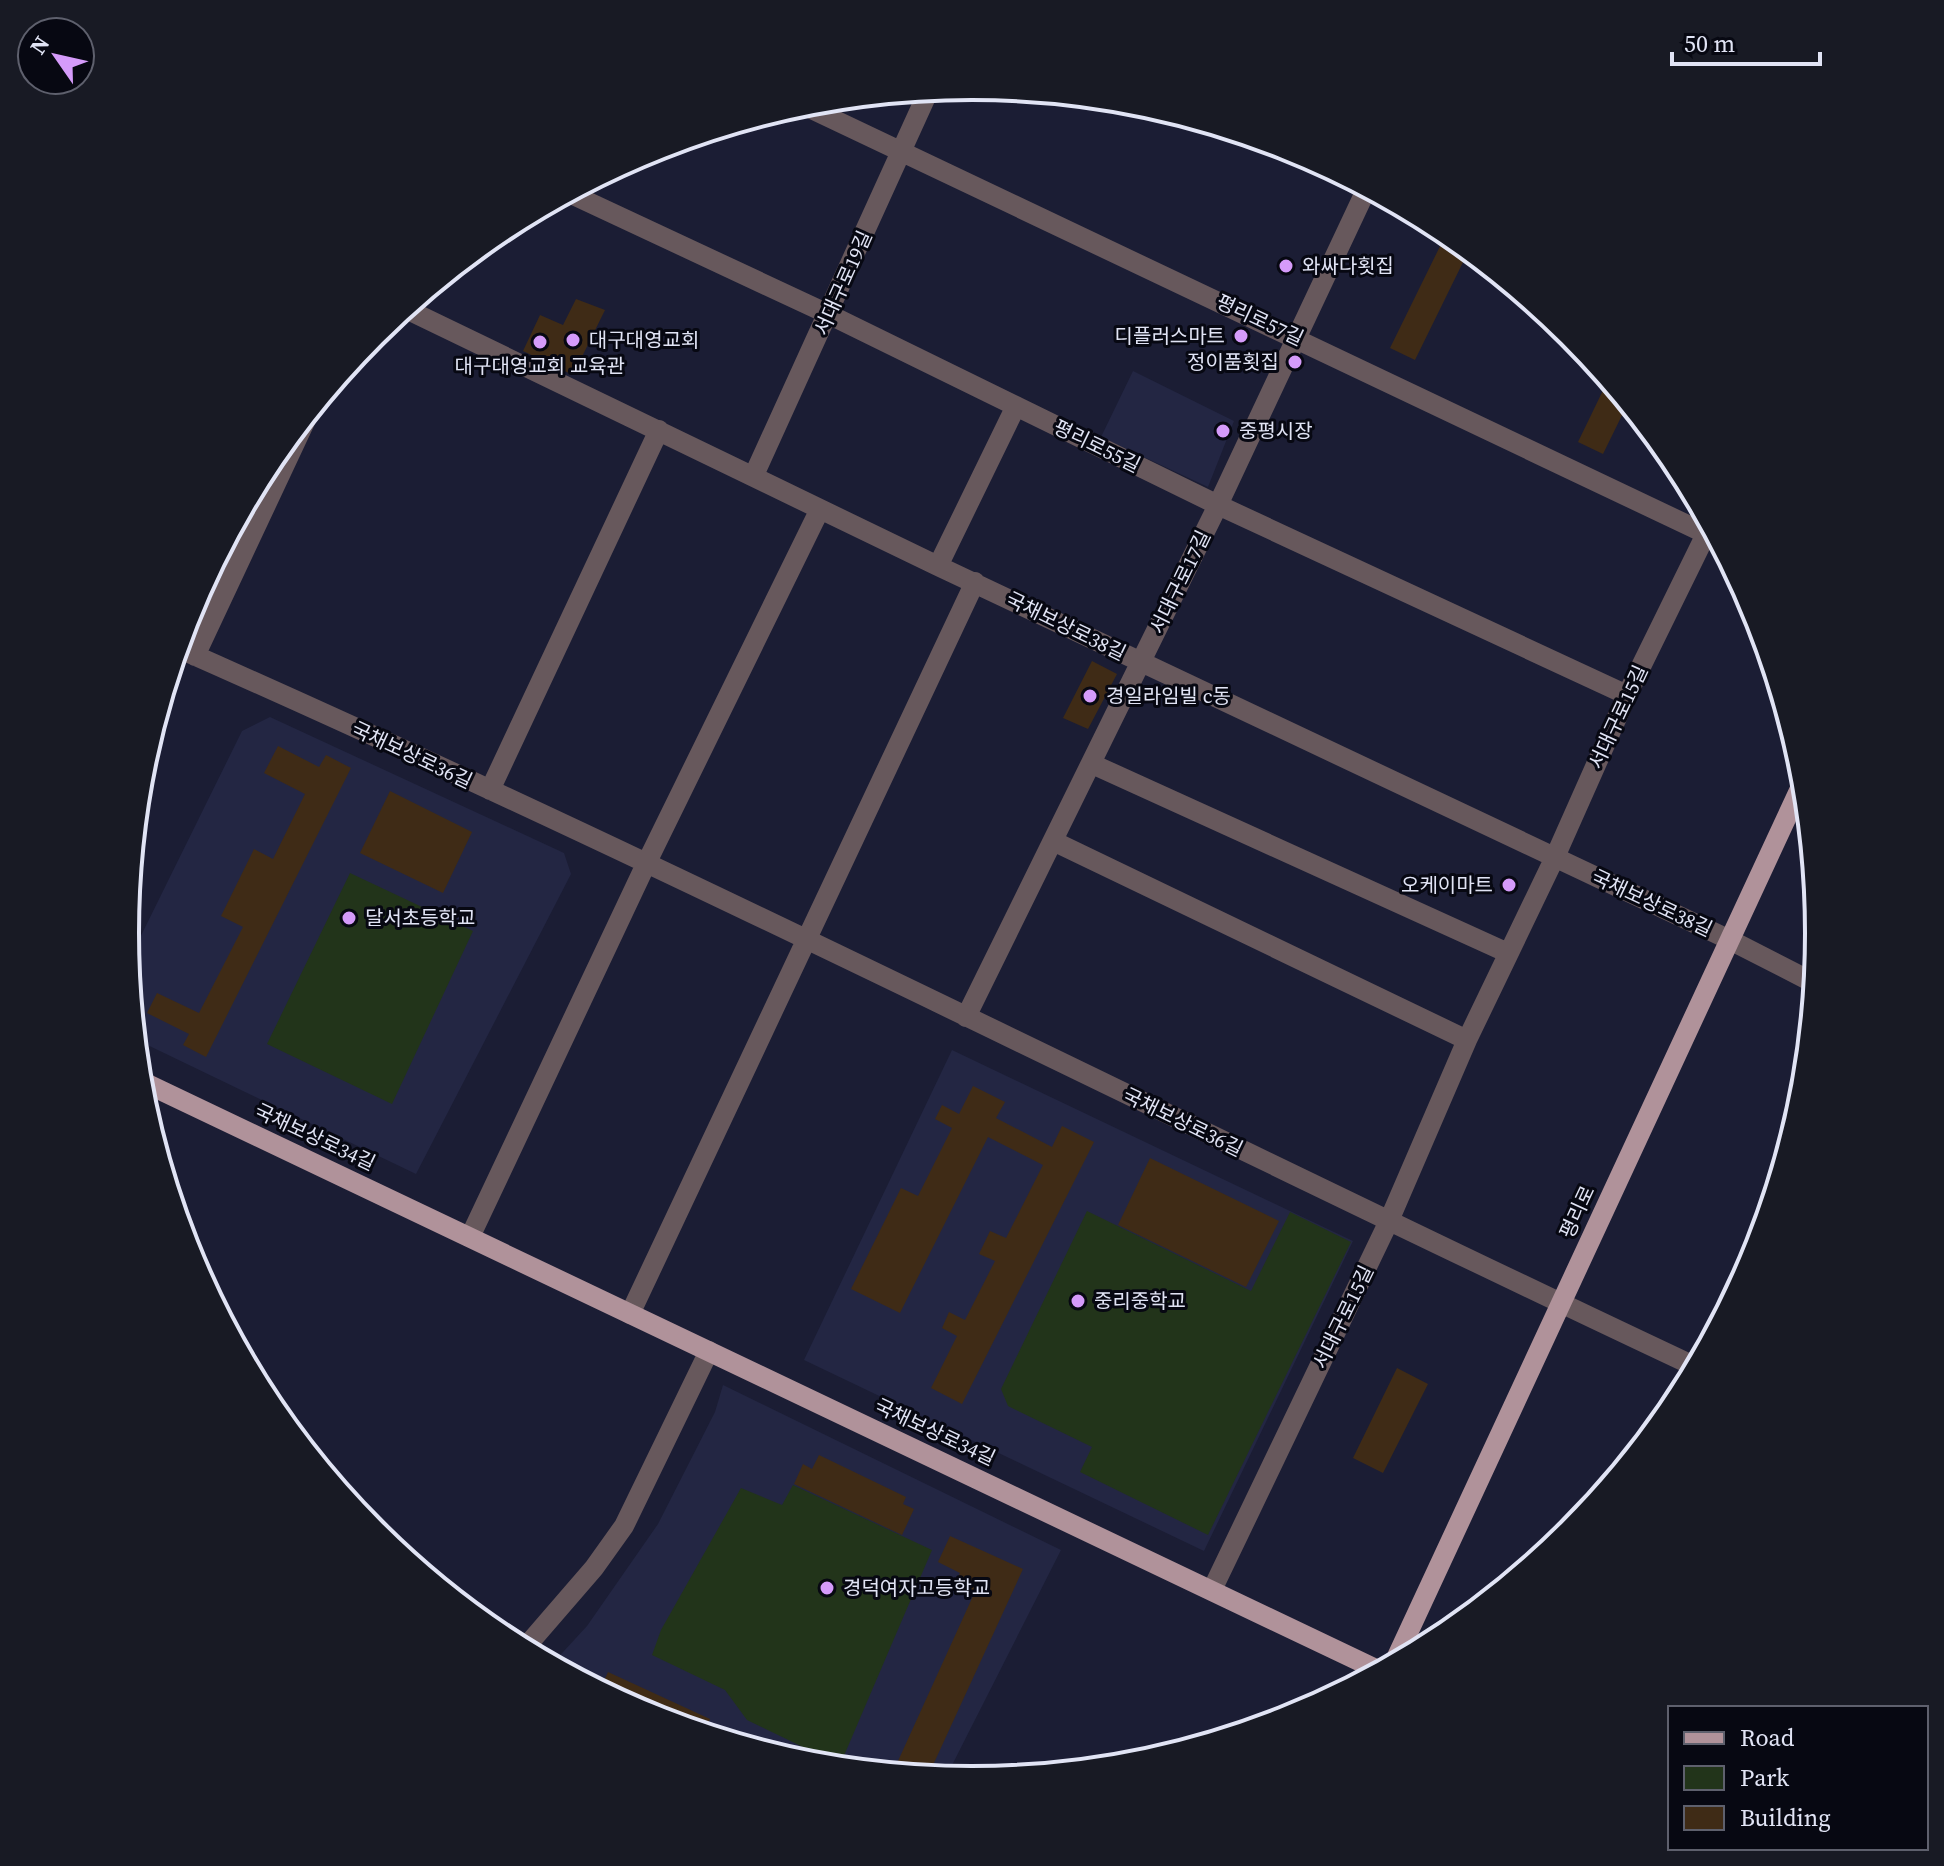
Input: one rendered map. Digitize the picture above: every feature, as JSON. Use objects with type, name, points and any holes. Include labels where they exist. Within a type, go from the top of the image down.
[{"type":"main road","name":"평리로","points":[[1402,1646],[1794,801]]},
{"type":"main road","name":"국채보상로34길","points":[[153,1087],[1368,1665]]},
{"type":"street","name":"서대구로19길","points":[[754,475],[924,102]]},
{"type":"street","name":"평리로57길","points":[[822,114],[1699,527]]},
{"type":"street","name":"서대구로17길","points":[[966,1017],[1218,505],[1362,198]]},
{"type":"street","name":"평리로55길","points":[[581,199],[828,314],[1218,505],[1627,695]]},
{"type":"street","name":"국채보상로38길","points":[[416,314],[1803,978]]},
{"type":"street","points":[[938,566],[1016,406]]},
{"type":"street","points":[[490,790],[659,430]]},
{"type":"street","points":[[193,639],[281,467]]},
{"type":"street","points":[[470,1237],[646,864],[820,509]]},
{"type":"street","name":"서대구로15길","points":[[1212,1590],[1388,1223],[1467,1040],[1555,857],[1627,695],[1707,542]]},
{"type":"street","points":[[630,1314],[975,582]]},
{"type":"street","name":"국채보상로36길","points":[[188,653],[490,790],[806,939],[1388,1223],[1686,1362]]},
{"type":"street","points":[[1092,764],[1508,953]]},
{"type":"street","points":[[1053,841],[1467,1040]]},
{"type":"street","points":[[532,1640],[594,1568],[624,1526],[709,1351]]},
{"type":"shaded area","points":[[1133,371],[1234,421],[1208,487],[1101,437]]},
{"type":"shaded area","name":"달서초등학교","points":[[270,717],[564,853],[571,874],[416,1174],[146,1044],[139,939],[242,731]]},
{"type":"shaded area","name":"중리중학교","points":[[952,1050],[1353,1241],[1204,1551],[804,1360]]},
{"type":"shaded area","name":"경덕여자고등학교","points":[[723,1385],[1061,1550],[952,1765],[863,1759],[756,1738],[653,1703],[559,1656],[587,1626],[658,1524],[715,1412]]},
{"type":"green space","points":[[350,873],[473,931],[392,1104],[267,1044]]},
{"type":"green space","points":[[1087,1211],[1251,1291],[1290,1212],[1351,1242],[1208,1535],[1080,1472],[1092,1447],[1008,1406],[1001,1389]]},
{"type":"green space","points":[[793,1485],[932,1550],[844,1756],[809,1750],[747,1720],[725,1690],[652,1655],[661,1630],[741,1488],[782,1505]]},
{"type":"building","points":[[1441,244],[1464,261],[1415,360],[1390,348]]},
{"type":"building","name":"대구대영교회","points":[[576,299],[605,310],[573,375],[523,351],[540,315],[563,325]]},
{"type":"building","points":[[1603,390],[1623,414],[1603,454],[1578,442]]},
{"type":"building","name":"경일라임빌 c동","points":[[1092,661],[1117,674],[1088,729],[1063,718]]},
{"type":"building","points":[[278,746],[319,767],[326,755],[351,768],[206,1057],[183,1045],[189,1034],[147,1013],[157,993],[199,1013],[243,927],[221,916],[254,849],[273,859],[305,794],[264,773]]},
{"type":"building","points":[[390,791],[472,832],[443,893],[360,853]]},
{"type":"building","points":[[973,1086],[1005,1102],[996,1118],[1052,1147],[1062,1126],[1094,1142],[962,1404],[931,1388],[957,1336],[942,1328],[949,1312],[965,1320],[995,1261],[979,1254],[990,1231],[1006,1238],[1043,1165],[988,1137],[900,1313],[851,1289],[901,1188],[918,1196],[952,1128],[935,1119],[942,1105],[959,1114]]},
{"type":"building","points":[[1150,1158],[1279,1221],[1246,1287],[1118,1225]]},
{"type":"building","points":[[1397,1368],[1428,1384],[1383,1473],[1353,1458]]},
{"type":"building","points":[[819,1455],[906,1497],[903,1504],[914,1509],[902,1535],[794,1484],[803,1464],[812,1469]]},
{"type":"building","points":[[950,1536],[1023,1569],[933,1765],[897,1762],[973,1596],[953,1587],[960,1573],[938,1562]]},
{"type":"building","points":[[608,1672],[710,1719],[708,1723],[704,1722],[604,1680]]},
{"type":"place","name":"와싸다횟집","points":[[1286,266]]},
{"type":"place","name":"디플러스마트","points":[[1241,336]]},
{"type":"place","name":"대구대영교회","points":[[573,340]]},
{"type":"place","name":"대구대영교회 교육관","points":[[540,342]]},
{"type":"place","name":"정이품횟집","points":[[1295,362]]},
{"type":"place","name":"중평시장","points":[[1223,431]]},
{"type":"place","name":"경일라임빌 c동","points":[[1090,696]]},
{"type":"place","name":"오케이마트","points":[[1509,885]]},
{"type":"place","name":"달서초등학교","points":[[349,918]]},
{"type":"place","name":"중리중학교","points":[[1078,1301]]},
{"type":"place","name":"경덕여자고등학교","points":[[827,1588]]}]
